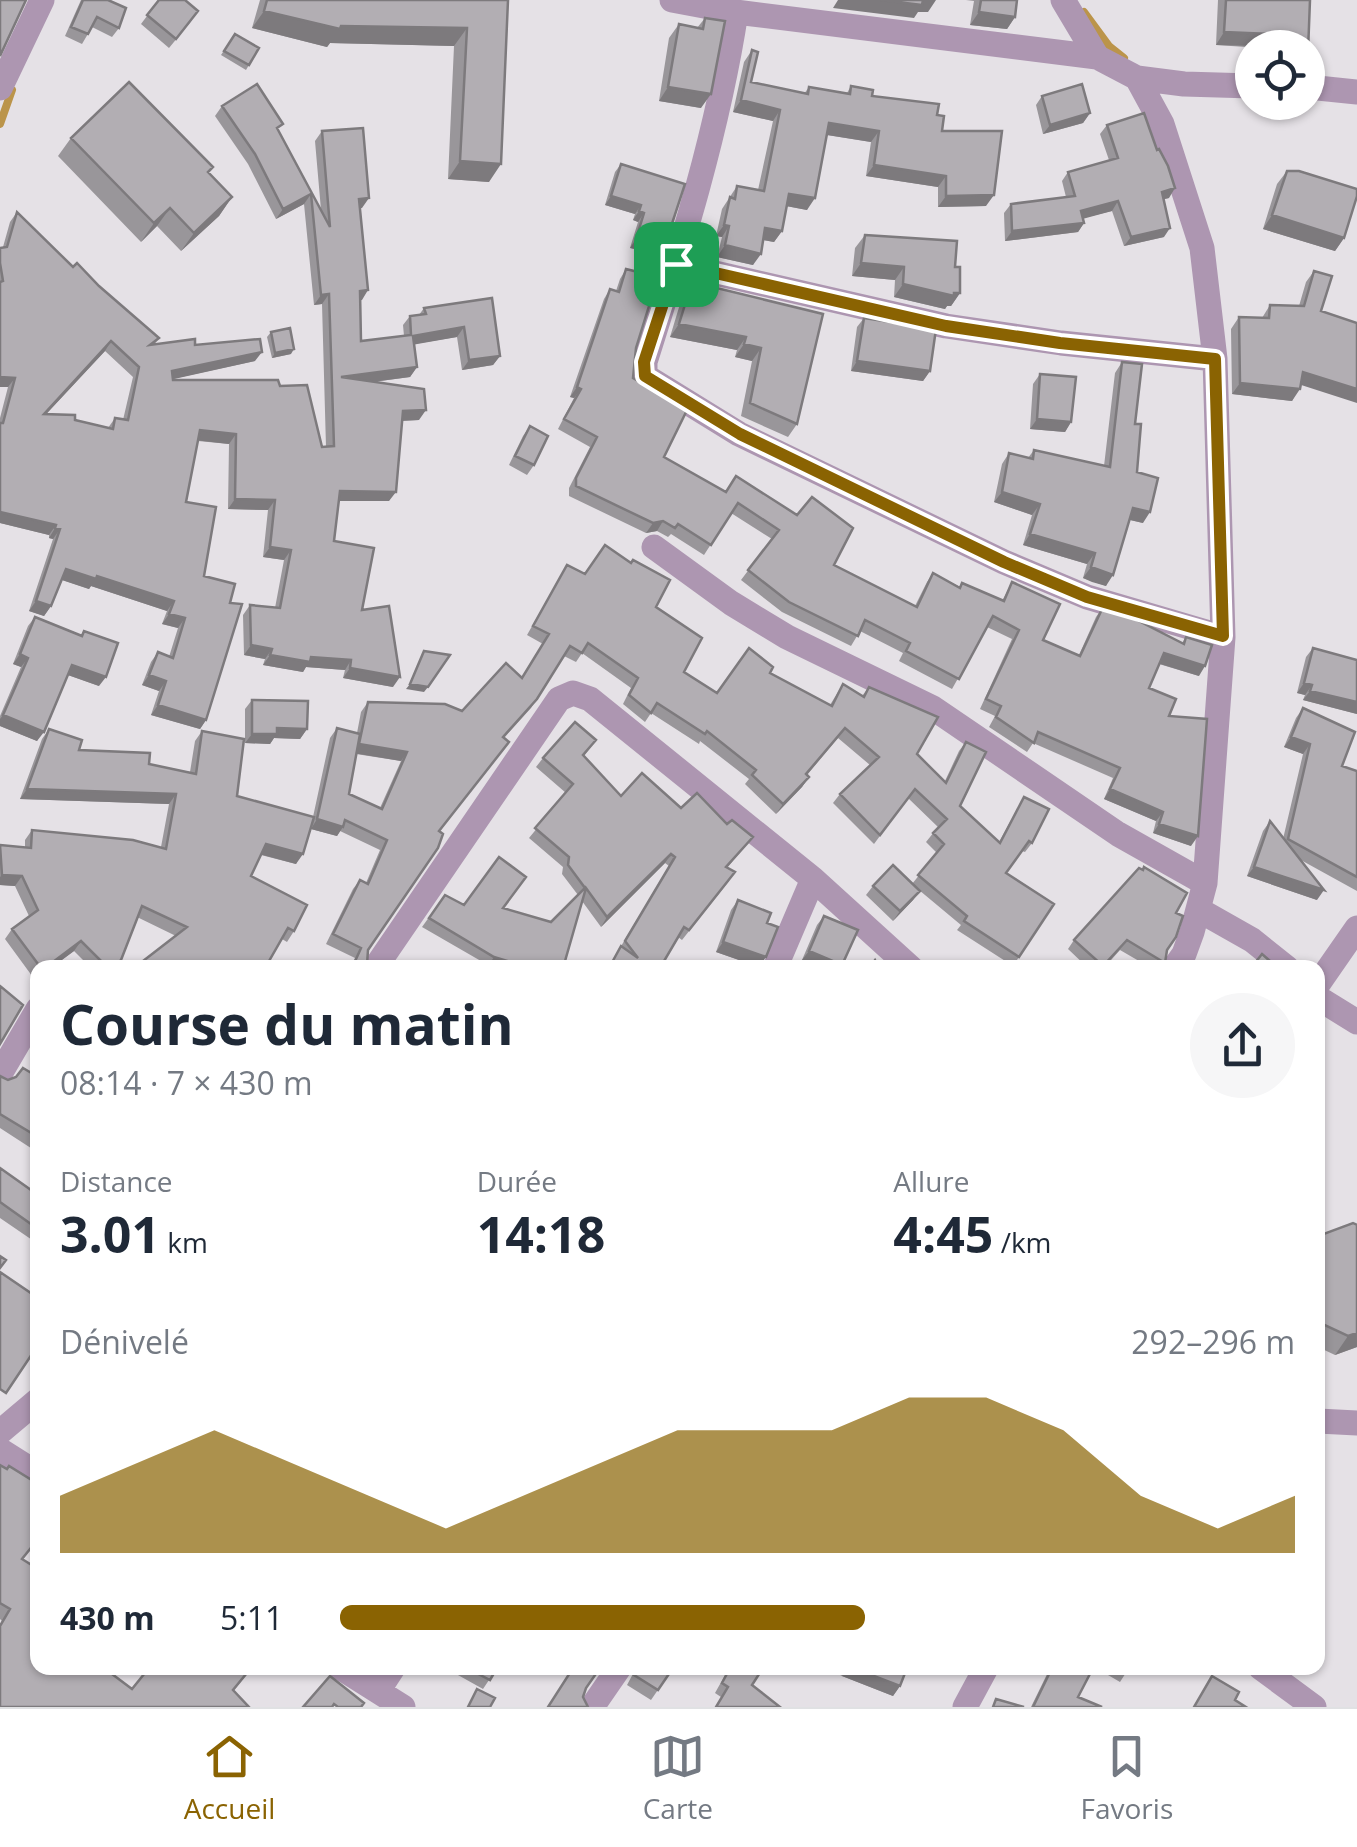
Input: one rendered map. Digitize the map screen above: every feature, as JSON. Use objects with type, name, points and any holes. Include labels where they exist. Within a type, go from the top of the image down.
[{"type":"street","points":[[0,88],[42,0]]},
{"type":"street","points":[[672,0],[736,12],[1096,56],[1137,78],[1235,86]]},
{"type":"street","points":[[1063,0],[1096,56]]},
{"type":"street","points":[[736,12],[728,66],[676,264],[644,362],[645,376],[740,434],[1004,562],[1087,597],[1223,636]]},
{"type":"street","points":[[1137,78],[1162,124],[1202,248],[1215,359],[1223,636],[1205,883],[1180,960]]},
{"type":"street","points":[[1162,124],[1184,84]]},
{"type":"street","points":[[1325,89],[1357,92]]},
{"type":"street","points":[[676,264],[946,326],[1215,359]]},
{"type":"street","points":[[654,546],[731,602],[787,636],[934,708],[1118,834],[1205,883]]},
{"type":"street","points":[[381,960],[560,699],[573,693],[590,699],[813,878],[902,960]]},
{"type":"street","points":[[778,960],[813,878]]},
{"type":"street","points":[[1199,910],[1252,940],[1277,960]]},
{"type":"street","points":[[1325,974],[1357,928]]},
{"type":"street","points":[[1325,1002],[1357,1022]]},
{"type":"street","points":[[0,1074],[30,1023]]},
{"type":"street","points":[[0,1432],[30,1407]]},
{"type":"street","points":[[1325,1422],[1357,1423]]},
{"type":"street","points":[[0,1450],[30,1469]]},
{"type":"street","points":[[352,1675],[402,1707]]},
{"type":"street","points":[[378,1691],[389,1675]]},
{"type":"street","points":[[592,1707],[613,1675]]},
{"type":"street","points":[[965,1707],[982,1675]]},
{"type":"street","points":[[1270,1675],[1314,1707]]},
{"type":"building","points":[[0,0],[26,0],[0,56]]},
{"type":"building","points":[[83,0],[108,0],[126,8],[119,28],[97,17],[88,34],[71,27]]},
{"type":"building","points":[[159,0],[185,0],[198,11],[176,39],[147,15]]},
{"type":"building","points":[[267,0],[508,0],[501,164],[460,161],[467,28],[340,29],[264,11]]},
{"type":"building","points":[[881,0],[923,0],[922,5]]},
{"type":"building","points":[[981,0],[1017,0],[1015,17],[979,12]]},
{"type":"building","points":[[1226,0],[1310,0],[1309,30],[1224,32]]},
{"type":"building","points":[[705,18],[725,21],[711,94],[668,87],[679,24],[703,29]]},
{"type":"building","points":[[235,34],[259,48],[249,65],[224,51]]},
{"type":"building","points":[[752,50],[758,52],[751,82],[808,94],[809,87],[850,94],[851,86],[873,90],[872,96],[939,104],[937,115],[944,116],[942,131],[1002,131],[994,195],[946,196],[946,176],[874,165],[879,131],[829,123],[815,198],[789,194],[782,231],[765,228],[761,254],[725,245],[729,226],[724,225],[730,197],[735,199],[737,186],[764,191],[780,110],[741,100]]},
{"type":"building","points":[[129,82],[213,167],[208,172],[232,197],[194,233],[170,208],[154,223],[71,138]]},
{"type":"building","points":[[257,84],[283,124],[277,128],[330,227],[322,131],[363,128],[369,198],[359,199],[368,290],[360,291],[361,341],[411,335],[410,316],[426,314],[424,308],[492,298],[500,356],[469,360],[464,327],[413,336],[417,367],[341,377],[424,389],[426,410],[403,411],[396,492],[340,491],[334,541],[374,548],[362,610],[389,606],[400,677],[350,668],[351,660],[311,657],[310,662],[270,655],[272,649],[251,645],[250,605],[280,608],[291,550],[270,547],[275,500],[235,499],[236,434],[200,430],[186,502],[216,507],[204,576],[235,584],[230,603],[242,604],[206,720],[158,705],[166,681],[149,675],[158,652],[173,658],[185,618],[169,614],[174,601],[66,569],[51,606],[36,601],[60,529],[0,512],[0,423],[15,378],[0,377],[0,248],[7,247],[17,212],[73,267],[77,263],[159,338],[150,345],[195,339],[195,345],[260,339],[262,352],[172,371],[173,380],[278,380],[280,386],[307,385],[322,447],[334,446],[329,294],[321,295],[311,194],[283,209],[255,154],[222,106]],"holes":[[[111,341],[139,367],[128,420],[115,418],[113,429],[75,420],[75,415],[44,414]]]},
{"type":"building","points":[[1082,84],[1090,113],[1050,125],[1042,96]]},
{"type":"building","points":[[1144,113],[1175,188],[1162,192],[1170,228],[1131,237],[1118,201],[1081,211],[1084,223],[1012,231],[1011,204],[1075,196],[1068,172],[1118,158],[1107,125]]},
{"type":"building","points":[[621,164],[685,184],[665,245],[636,239],[644,213],[639,211],[641,205],[611,196]]},
{"type":"building","points":[[1287,171],[1357,189],[1344,238],[1272,215]]},
{"type":"building","points":[[865,235],[957,241],[955,267],[960,267],[960,293],[954,296],[903,284],[904,267],[861,263]]},
{"type":"building","points":[[626,269],[658,277],[636,348],[633,378],[688,408],[664,457],[726,492],[736,476],[797,515],[812,497],[853,528],[834,565],[917,607],[933,573],[960,588],[962,583],[1004,601],[1012,582],[1060,604],[1043,640],[1080,656],[1103,607],[1184,644],[1186,637],[1212,645],[1205,666],[1164,653],[1149,688],[1176,699],[1169,716],[1207,719],[1198,836],[1159,824],[1163,812],[1110,789],[1120,768],[1038,732],[1034,743],[996,717],[1001,706],[986,699],[1019,630],[993,616],[959,679],[906,651],[910,643],[865,620],[858,636],[789,602],[748,570],[779,530],[738,503],[711,545],[678,524],[675,528],[663,521],[653,523],[576,486],[576,478],[597,437],[564,419],[581,389],[577,387],[610,289],[619,292]]},
{"type":"building","points":[[1314,271],[1332,276],[1321,311],[1357,323],[1357,389],[1303,372],[1300,389],[1240,383],[1239,317],[1269,318],[1270,305],[1304,306]]},
{"type":"building","points":[[692,282],[823,314],[797,424],[750,403],[761,348],[744,344],[746,337],[679,324]]},
{"type":"building","points":[[864,318],[936,329],[930,371],[857,361]]},
{"type":"building","points":[[290,328],[294,349],[275,353],[271,332]]},
{"type":"building","points":[[1122,362],[1142,364],[1135,424],[1141,424],[1137,472],[1158,478],[1150,512],[1133,508],[1113,575],[1091,567],[1095,553],[1030,534],[1040,504],[1002,492],[1009,453],[1033,459],[1034,450],[1110,467]]},
{"type":"building","points":[[1040,374],[1076,377],[1071,422],[1037,419]]},
{"type":"building","points":[[530,426],[548,436],[534,465],[515,456]]},
{"type":"building","points":[[605,545],[631,563],[633,560],[670,580],[656,607],[702,638],[684,672],[717,693],[749,648],[773,667],[770,673],[832,706],[843,684],[864,697],[869,687],[938,717],[917,754],[946,783],[966,742],[986,752],[960,806],[1000,843],[1024,797],[1049,809],[1032,843],[1029,841],[1006,873],[1054,904],[1019,957],[964,921],[967,916],[918,875],[944,844],[933,833],[947,819],[915,789],[880,835],[840,794],[879,757],[845,728],[806,774],[809,777],[783,804],[752,775],[756,770],[707,731],[705,734],[657,703],[651,713],[629,695],[638,678],[588,643],[582,653],[570,646],[537,699],[503,737],[509,742],[439,831],[443,834],[438,848],[368,950],[367,960],[356,960],[361,948],[333,934],[360,880],[368,884],[387,840],[345,820],[343,827],[317,819],[337,728],[360,734],[349,794],[382,809],[407,752],[359,744],[368,702],[445,704],[462,711],[506,663],[522,678],[549,634],[533,626],[567,565],[585,574]]},
{"type":"building","points":[[35,617],[82,636],[84,631],[118,643],[106,677],[72,665],[44,732],[3,715],[28,658],[20,654]]},
{"type":"building","points":[[1313,648],[1357,660],[1357,702],[1310,691],[1312,685],[1304,683]]},
{"type":"building","points":[[424,651],[450,655],[428,687],[410,684]]},
{"type":"building","points":[[252,700],[308,701],[307,729],[277,728],[277,734],[252,734]]},
{"type":"building","points":[[1303,708],[1355,732],[1342,766],[1357,771],[1357,877],[1288,839],[1310,744],[1291,737]]},
{"type":"building","points":[[575,722],[596,740],[583,755],[621,796],[642,773],[681,808],[697,793],[727,824],[732,820],[753,837],[726,867],[735,872],[689,930],[684,927],[665,960],[613,960],[621,946],[638,958],[625,941],[675,857],[671,854],[607,917],[586,888],[565,960],[494,957],[429,918],[445,895],[464,905],[499,857],[526,877],[503,908],[551,922],[585,888],[568,865],[569,857],[535,828],[573,784],[543,758]]},
{"type":"building","points":[[49,729],[82,740],[79,750],[150,753],[149,764],[196,774],[202,731],[244,739],[237,796],[314,817],[303,854],[266,844],[251,876],[307,905],[294,931],[288,928],[270,960],[144,960],[187,927],[142,906],[121,960],[100,960],[81,941],[56,960],[35,960],[12,929],[38,910],[22,876],[2,875],[0,845],[31,848],[32,830],[133,840],[166,849],[176,794],[27,789]]},
{"type":"building","points":[[1270,821],[1324,890],[1254,867]]},
{"type":"building","points":[[893,865],[920,891],[900,911],[873,886]]},
{"type":"building","points":[[1144,867],[1187,893],[1176,913],[1183,916],[1165,960],[1127,940],[1109,960],[1096,960],[1074,940],[1139,868]]},
{"type":"building","points":[[738,900],[771,913],[767,923],[778,927],[766,957],[723,942]]},
{"type":"building","points":[[824,916],[858,930],[844,960],[830,960],[809,951]]},
{"type":"building","points":[[0,986],[23,1005],[0,1044]]},
{"type":"building","points":[[23,1068],[30,1072],[30,1132],[0,1114],[0,1076],[8,1080]]},
{"type":"building","points":[[0,1168],[30,1189],[30,1223],[0,1202]]},
{"type":"building","points":[[1357,1225],[1357,1333],[1348,1336],[1325,1325],[1325,1233]]},
{"type":"building","points":[[0,1272],[30,1293],[30,1357],[6,1393],[0,1389]]},
{"type":"building","points":[[0,1465],[30,1479],[30,1549],[22,1559],[30,1564],[30,1675],[113,1675],[132,1689],[143,1675],[245,1675],[233,1690],[249,1707],[0,1707],[0,1626],[10,1609],[0,1603]]},
{"type":"building","points":[[569,1675],[595,1675],[583,1697],[588,1707],[548,1707]]},
{"type":"building","points":[[634,1675],[668,1675],[658,1690]]},
{"type":"building","points":[[726,1675],[758,1675],[752,1685],[780,1707],[716,1707],[728,1687],[722,1683]]},
{"type":"building","points":[[871,1675],[904,1675],[900,1686]]},
{"type":"building","points":[[1049,1675],[1089,1675],[1078,1697],[1102,1707],[1033,1707]]},
{"type":"building","points":[[330,1676],[364,1703],[361,1707],[303,1707]]},
{"type":"building","points":[[1212,1676],[1239,1692],[1235,1700],[1246,1707],[1194,1707]]},
{"type":"building","points":[[477,1689],[495,1698],[490,1707],[468,1707]]},
{"type":"building","points":[[996,1699],[1024,1707],[993,1707]]},
{"type":"waterway","points":[[1084,12],[1109,46],[1124,58]]},
{"type":"waterway","points":[[0,124],[12,90]]},
{"type":"route","points":[[676,264],[946,326],[1215,359],[1223,636],[1087,597],[1004,562],[740,434],[645,376],[644,362],[676,264]]}]
